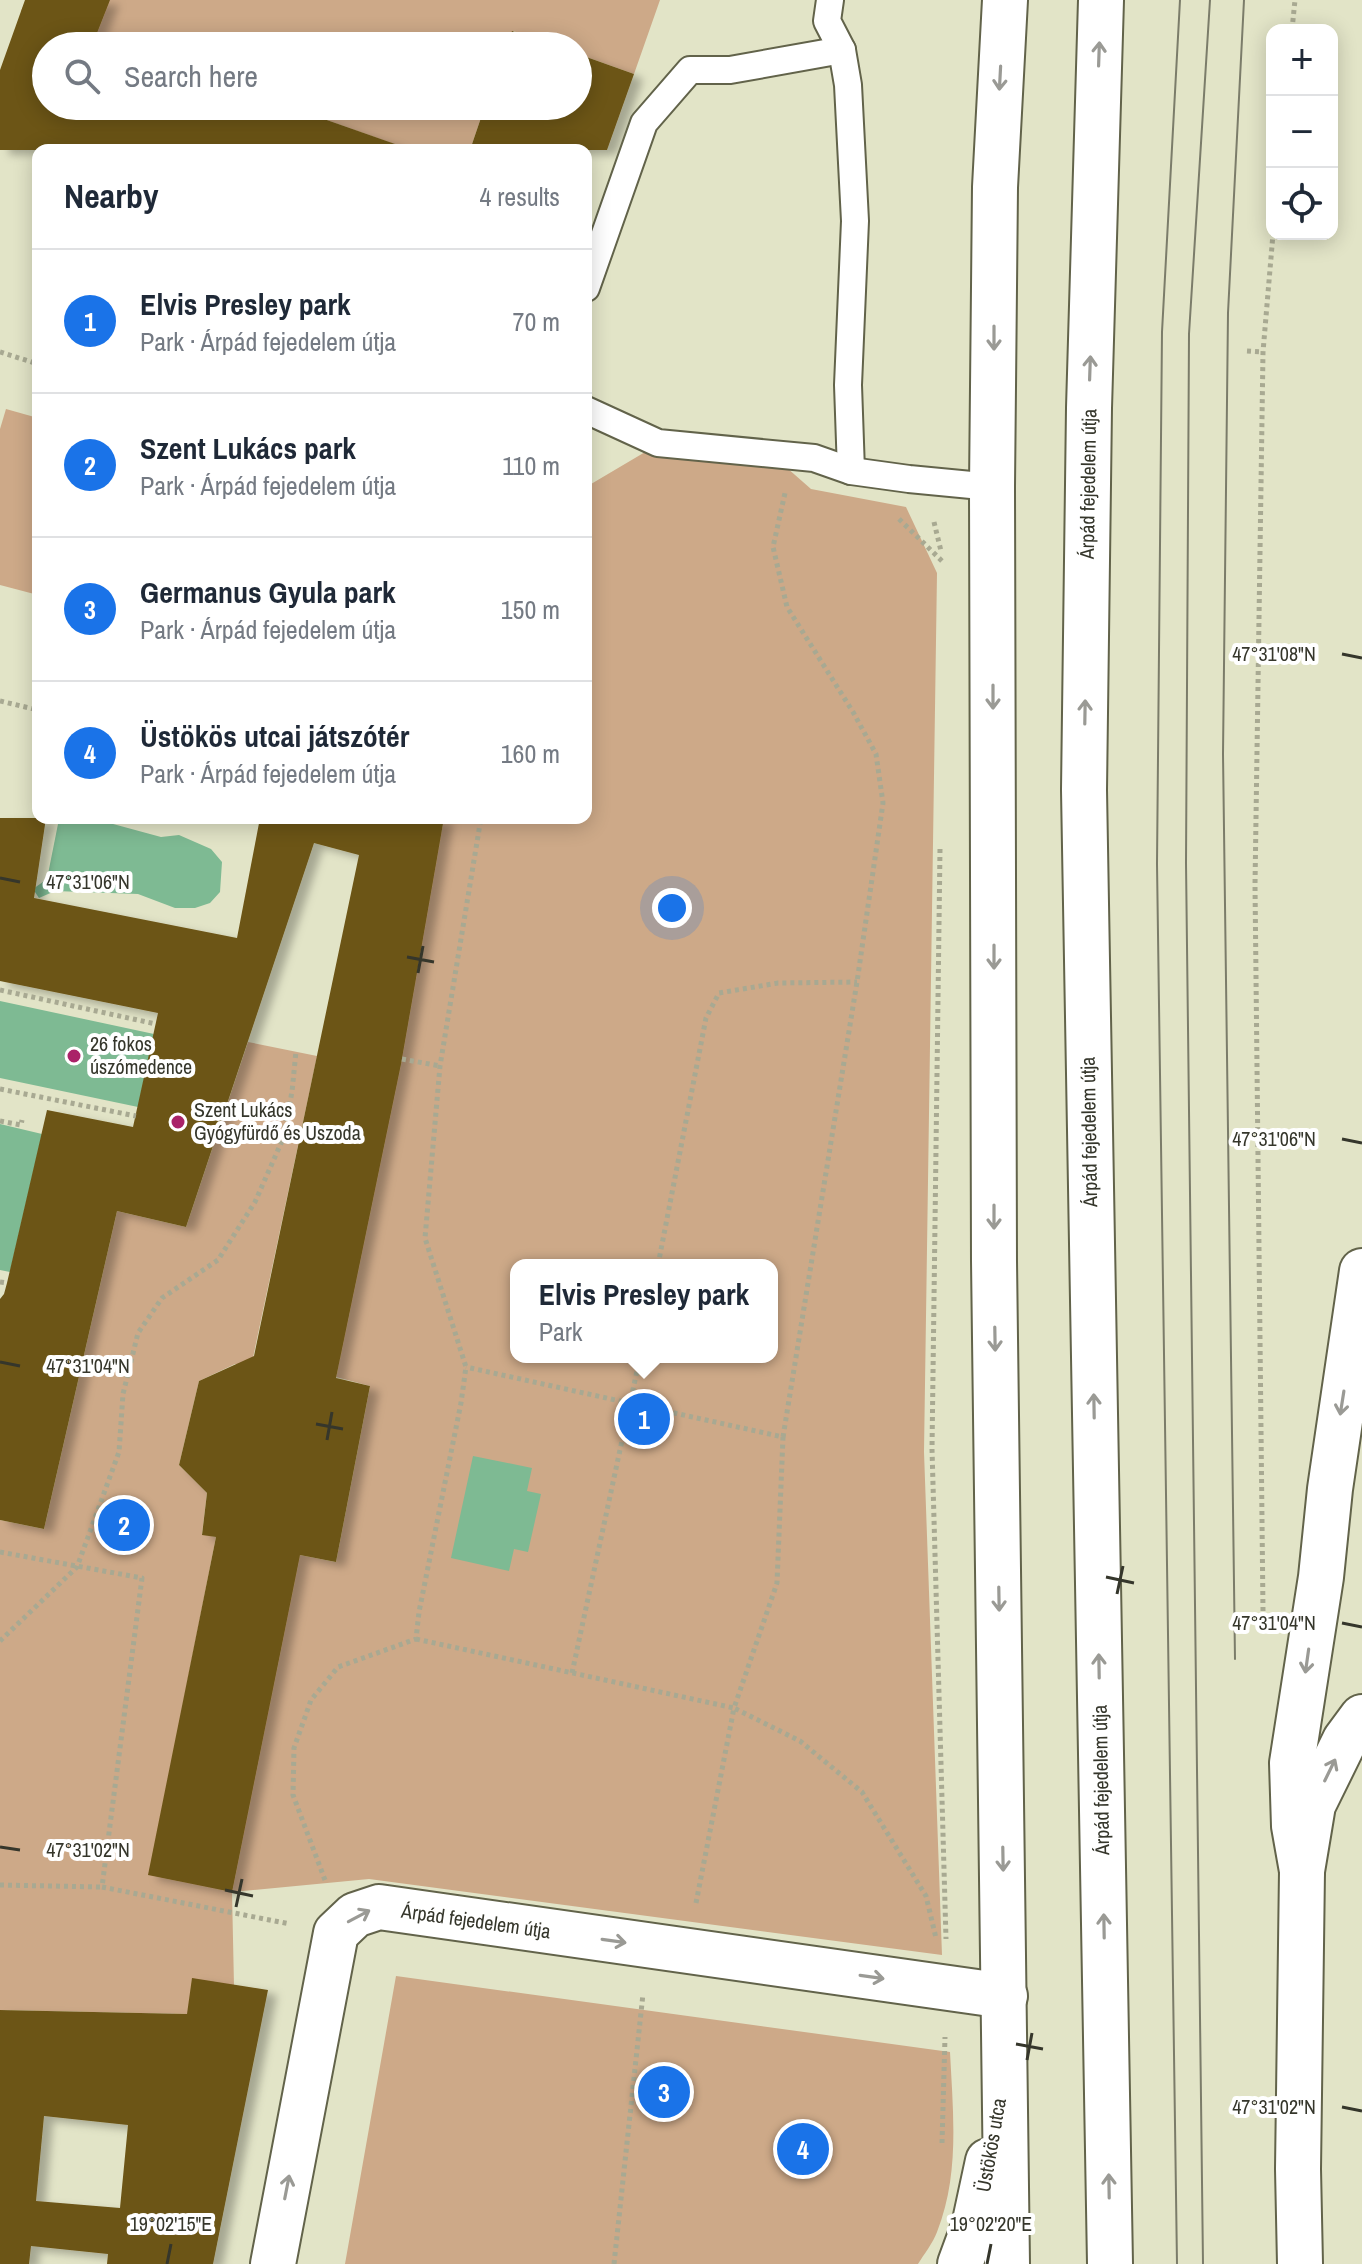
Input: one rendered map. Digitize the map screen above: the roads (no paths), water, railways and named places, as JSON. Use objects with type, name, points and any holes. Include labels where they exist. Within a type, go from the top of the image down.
[{"type":"main road","points":[[1005,0],[995,187],[992,487],[994,1261],[1007,2264]]},
{"type":"main road","name":"Árpád fejedelem útja","points":[[1101,0],[1089,408],[1084,790],[1110,2264]]},
{"type":"main road","points":[[1302,1871],[1294,1826],[1292,1763],[1321,1577],[1330,1489],[1362,1271]]},
{"type":"main road","points":[[1300,2264],[1298,2169],[1302,1871],[1313,1805],[1345,1740],[1362,1717]]},
{"type":"main road","name":"Árpád fejedelem útja","points":[[273,2264],[336,1933],[355,1915],[379,1907],[1005,1996]]},
{"type":"main road","name":"Üstökös utca","points":[[960,2264],[982,2199],[1004,2072]]},
{"type":"lane","points":[[830,0],[827,21],[842,50],[848,85],[855,221],[848,385],[851,471]]},
{"type":"lane","points":[[592,271],[644,123],[690,70],[730,70],[842,50]]},
{"type":"lane","points":[[592,413],[658,443],[814,458],[851,471],[992,487]]},
{"type":"tram line","points":[[1177,2264],[1157,864],[1162,332],[1180,0]]},
{"type":"tram line","points":[[1203,2264],[1186,863],[1189,334],[1210,0]]},
{"type":"tram line","points":[[1235,1659],[1223,754],[1228,313],[1244,0]]},
{"type":"place","name":"26 fokos úszómedence","points":[[74,1056]]},
{"type":"place","name":"Szent Lukács Gyógyfürdő és Uszoda","points":[[178,1122]]},
{"type":"place","name":"Elvis Presley park","points":[[644,1419]]},
{"type":"place","name":"Szent Lukács park","points":[[124,1525]]},
{"type":"place","name":"Germanus Gyula park","points":[[664,2092]]},
{"type":"place","name":"Üstökös utcai játszótér","points":[[803,2149]]}]
